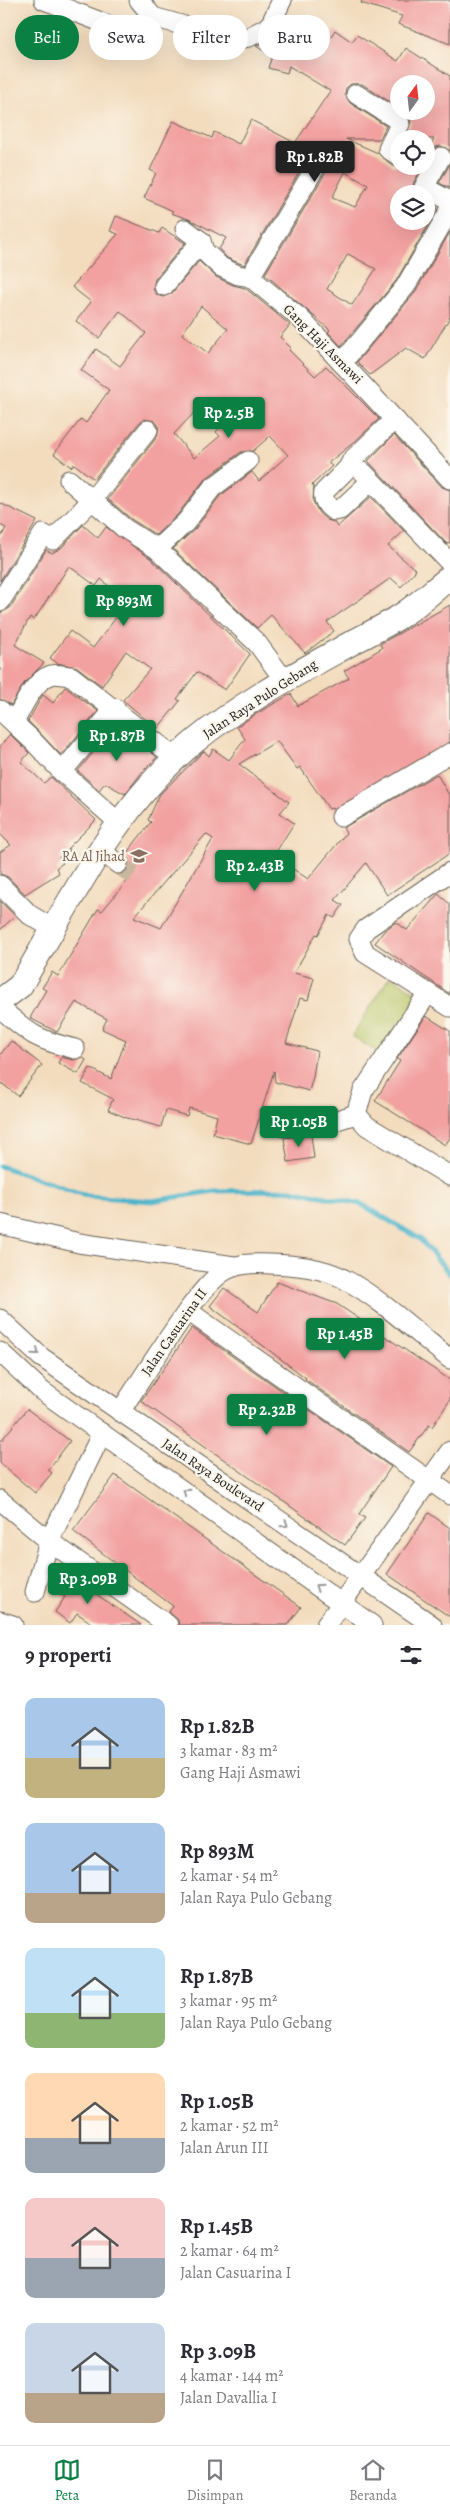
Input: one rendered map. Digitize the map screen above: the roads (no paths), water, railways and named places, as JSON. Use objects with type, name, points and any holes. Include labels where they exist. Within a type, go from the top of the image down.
[{"type":"main road","name":"Jalan Raya Pulo Gebang","points":[[0,1001],[20,986],[52,928],[118,822],[155,778],[176,758],[231,715],[285,681],[405,613],[450,577]]},
{"type":"street","points":[[44,0],[119,29],[131,30],[156,9]]},
{"type":"street","points":[[139,0],[156,9],[234,40],[249,37],[266,28],[271,23],[282,0]]},
{"type":"street","points":[[356,94],[398,121],[400,124],[397,130]]},
{"type":"street","points":[[439,156],[424,187],[450,201]]},
{"type":"street","points":[[250,277],[318,163]]},
{"type":"street","points":[[342,363],[405,287],[450,210]]},
{"type":"street","name":"Gang Haji Asmawi","points":[[185,229],[201,241],[204,251],[221,267],[238,275],[250,277],[300,318],[450,479]]},
{"type":"street","points":[[164,286],[201,241]]},
{"type":"street","points":[[371,481],[340,510],[334,511],[327,506],[323,497],[324,492],[348,468],[352,460],[395,419]]},
{"type":"street","points":[[0,602],[43,534],[53,540],[92,500],[148,430]]},
{"type":"street","points":[[352,460],[450,563]]},
{"type":"street","points":[[157,549],[186,522],[212,488],[248,461]]},
{"type":"street","points":[[69,480],[124,528],[157,549],[257,643],[285,681]]},
{"type":"street","points":[[118,822],[62,772],[7,716],[33,690],[52,675],[72,676],[176,758]]},
{"type":"street","points":[[62,772],[114,708]]},
{"type":"street","points":[[341,816],[381,791],[448,759]]},
{"type":"street","points":[[100,850],[118,864]]},
{"type":"street","points":[[447,878],[366,929],[359,939],[364,953],[450,1007]]},
{"type":"street","points":[[0,885],[30,915],[52,928]]},
{"type":"street","points":[[356,1114],[363,1091],[428,993]]},
{"type":"street","points":[[0,1008],[28,1033],[44,1041],[75,1049]]},
{"type":"street","points":[[283,1127],[331,1122],[356,1114]]},
{"type":"street","points":[[356,1114],[367,1126],[450,1176]]},
{"type":"street","points":[[0,1224],[78,1244],[234,1266]]},
{"type":"street","name":"Jalan Casuarina II","points":[[120,1412],[158,1352],[206,1287],[221,1273],[234,1266],[257,1263],[294,1265],[322,1270],[344,1278],[450,1359]]},
{"type":"street","points":[[188,1311],[450,1494]]},
{"type":"street","name":"Jalan Raya Boulevard","points":[[0,1319],[42,1357],[432,1625]]},
{"type":"street","name":"Jalan Raya Boulevard","points":[[0,1352],[42,1391],[372,1625]]},
{"type":"street","points":[[34,1592],[49,1541],[102,1433]]},
{"type":"street","points":[[326,1625],[450,1451]]},
{"type":"street","points":[[0,1500],[49,1541],[168,1625]]},
{"type":"street","points":[[0,1621],[14,1625]]},
{"type":"waterway","points":[[0,1166],[88,1196],[152,1201],[214,1191],[291,1190],[361,1204],[420,1239],[450,1274]]},
{"type":"tunnel","points":[[118,864],[137,878]]},
{"type":"place","name":"RA Al Jihad","points":[[139,856]]}]
